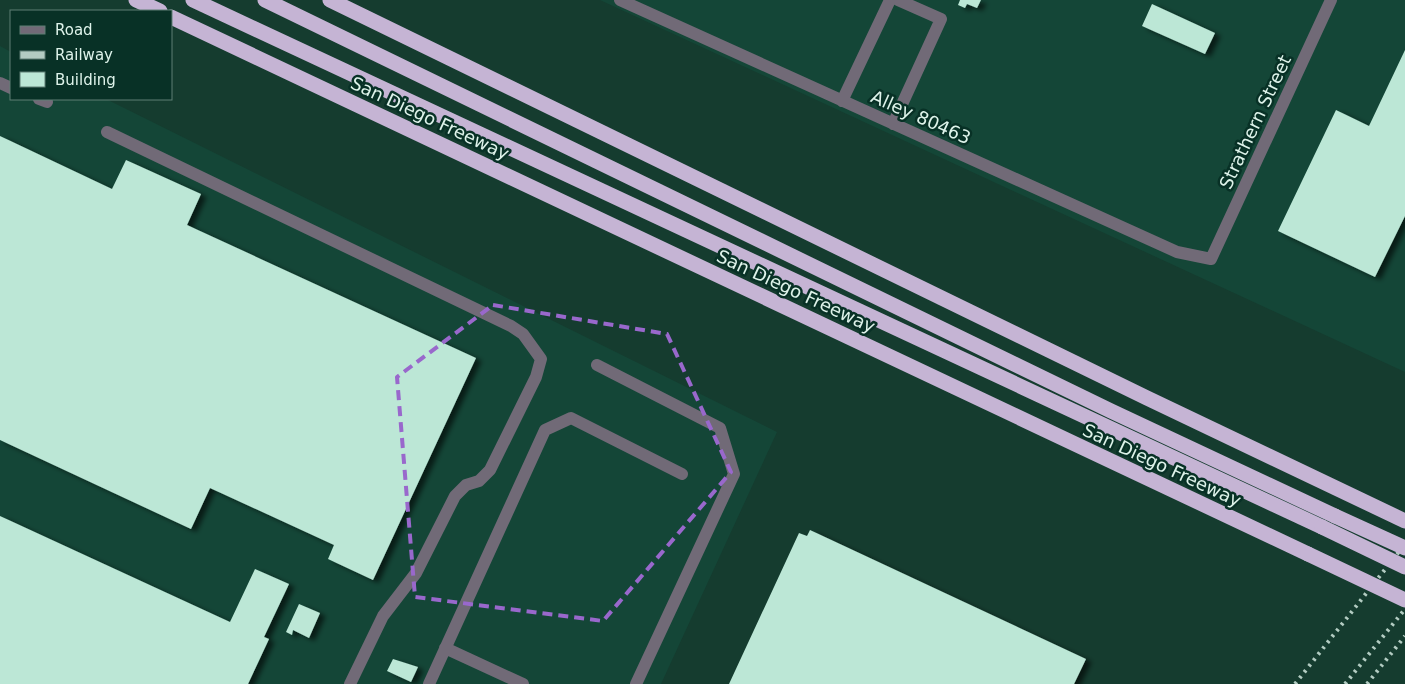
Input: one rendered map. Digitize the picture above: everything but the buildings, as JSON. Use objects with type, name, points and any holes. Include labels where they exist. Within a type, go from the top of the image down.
[{"type":"highway","points":[[136,0],[158,10]]},
{"type":"highway","points":[[193,0],[1405,567]]},
{"type":"highway","points":[[266,0],[1111,411],[1405,548]]},
{"type":"highway","points":[[330,0],[1405,521]]},
{"type":"highway","name":"San Diego Freeway","points":[[172,16],[1405,600]]},
{"type":"street","name":"Alley 80463","points":[[620,0],[1177,252],[1210,259]]},
{"type":"street","points":[[842,101],[890,0]]},
{"type":"street","points":[[893,124],[941,19],[898,0]]},
{"type":"street","name":"Strathern Street","points":[[1210,259],[1331,0]]},
{"type":"street","points":[[107,132],[510,326],[523,334],[541,359],[536,377],[490,470],[479,481],[466,485],[455,496],[416,573],[383,616],[350,684]]},
{"type":"street","points":[[597,365],[720,428],[734,474],[636,684]]},
{"type":"street","points":[[429,684],[545,430],[571,418],[682,474]]},
{"type":"street","points":[[445,648],[523,684]]},
{"type":"highlighted area","points":[[493,305],[667,334],[731,472],[603,621],[415,597],[397,377]]},
{"type":"shaded area","points":[[600,0],[1405,0],[1405,372]]},
{"type":"shaded area","points":[[0,46],[10,51],[10,100],[108,100],[777,432],[661,684],[0,684]]},
{"type":"railway","points":[[1295,684],[1405,544]]},
{"type":"railway","points":[[1345,684],[1405,609]]},
{"type":"railway","points":[[1367,684],[1405,636]]}]
